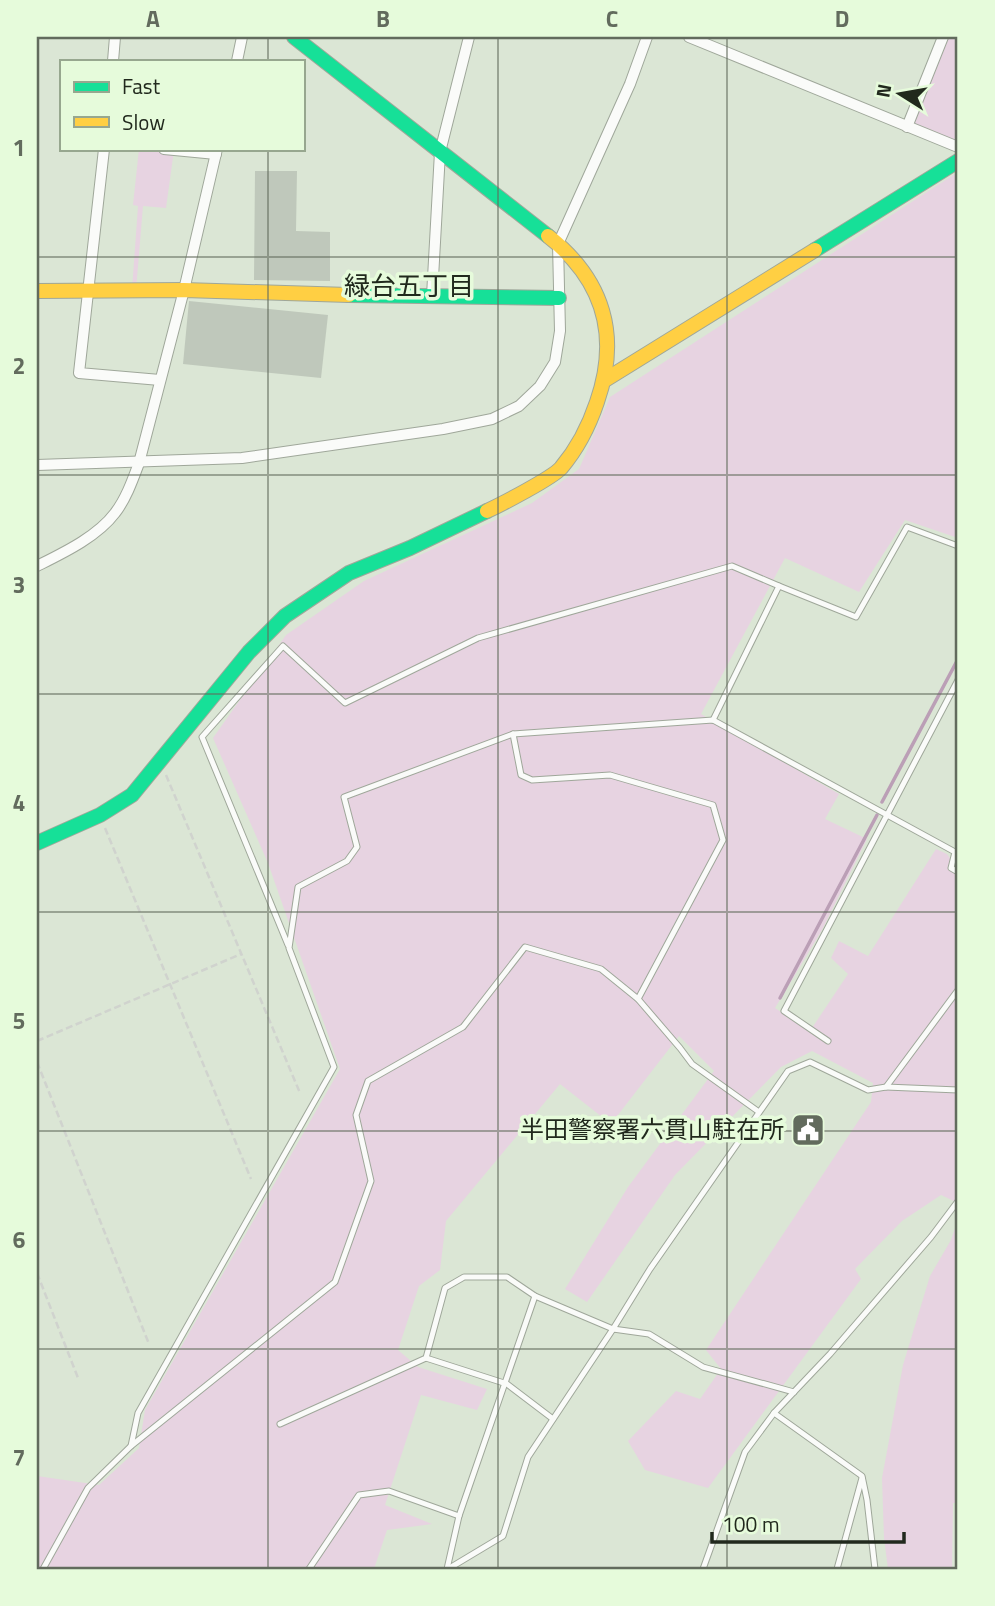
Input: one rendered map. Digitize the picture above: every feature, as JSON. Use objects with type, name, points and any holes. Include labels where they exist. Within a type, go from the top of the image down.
[{"type":"street","points":[[113,60],[116,37]]},
{"type":"street","points":[[237,60],[242,37]]},
{"type":"street","points":[[37,843],[100,815],[132,795],[249,652],[285,616],[349,573],[481,514],[559,470],[578,446],[605,380],[609,351],[601,311],[595,292],[578,264],[558,244],[294,37]]},
{"type":"street","points":[[432,296],[440,152],[469,37]]},
{"type":"street","points":[[37,465],[242,458],[443,429],[492,419],[519,406],[541,386],[555,362],[560,331],[558,244],[630,84],[647,37]]},
{"type":"street","points":[[689,37],[958,147]]},
{"type":"street","points":[[907,127],[943,37]]},
{"type":"street","points":[[104,150],[79,373],[160,380]]},
{"type":"street","points":[[37,566],[93,534],[115,513],[139,463],[184,290],[216,151],[190,150]]},
{"type":"street","points":[[605,380],[958,160]]},
{"type":"street","points":[[37,291],[184,290],[559,298]]},
{"type":"lane","points":[[131,1446],[138,1413],[334,1067],[289,948],[202,737],[283,646],[345,703],[478,638],[732,566],[856,617],[907,527],[958,546]]},
{"type":"lane","points":[[713,720],[779,586]]},
{"type":"lane","points":[[828,1041],[784,1011],[958,680]]},
{"type":"lane","points":[[289,948],[298,887],[347,861],[358,847],[344,797],[513,734],[713,720],[955,852],[951,868],[958,872]]},
{"type":"lane","points":[[513,734],[522,775],[533,780],[611,775],[713,804],[723,840],[638,999]]},
{"type":"lane","points":[[43,1569],[88,1488],[131,1446],[335,1282],[371,1181],[356,1115],[368,1081],[463,1027],[526,947],[601,969],[638,999],[692,1064],[759,1112]]},
{"type":"lane","points":[[886,1087],[958,990]]},
{"type":"lane","points":[[447,1569],[503,1536],[528,1457],[650,1269],[788,1070],[810,1062],[868,1090],[886,1087],[958,1090]]},
{"type":"lane","points":[[703,1569],[745,1452],[774,1413],[913,1258],[958,1201]]},
{"type":"lane","points":[[426,1358],[445,1288],[464,1277],[507,1278],[535,1296],[613,1329],[649,1334],[703,1367],[794,1392]]},
{"type":"lane","points":[[447,1569],[459,1516],[535,1296]]},
{"type":"lane","points":[[280,1424],[426,1358],[506,1384],[552,1419]]},
{"type":"lane","points":[[774,1413],[862,1476],[875,1569]]},
{"type":"lane","points":[[837,1569],[862,1476]]},
{"type":"lane","points":[[309,1569],[359,1495],[389,1491],[459,1516]]},
{"type":"path","points":[[160,762],[300,1093]]},
{"type":"path","points":[[100,815],[251,1179]]},
{"type":"path","points":[[37,1041],[241,954]]},
{"type":"path","points":[[37,1062],[149,1344]]},
{"type":"path","points":[[37,1273],[78,1378]]},
{"type":"shaded area","points":[[943,37],[958,37],[958,147],[907,127]]},
{"type":"shaded area","points":[[139,150],[174,150],[166,208],[143,206],[136,290],[132,290],[138,206],[133,205]]},
{"type":"shaded area","points":[[958,172],[958,538],[905,520],[859,592],[785,558],[701,714],[839,794],[825,819],[867,839],[822,930],[775,1008],[810,1031],[848,974],[831,958],[839,941],[868,956],[936,849],[947,854],[958,870],[958,1203],[941,1195],[902,1221],[855,1269],[861,1279],[708,1488],[645,1470],[628,1441],[676,1391],[700,1399],[721,1369],[706,1350],[871,1102],[873,1083],[812,1051],[781,1067],[675,1175],[587,1302],[565,1289],[628,1187],[714,1071],[679,1036],[611,1124],[560,1084],[446,1221],[440,1270],[419,1286],[398,1350],[418,1367],[487,1389],[477,1410],[421,1395],[385,1505],[432,1524],[387,1530],[374,1569],[37,1569],[37,1476],[99,1485],[139,1448],[145,1410],[340,1069],[268,863],[213,738],[286,635],[364,581],[532,503],[579,469],[610,397]]},
{"type":"shaded area","points":[[958,1219],[958,1503],[953,1503],[952,1569],[888,1569],[882,1478],[903,1365],[930,1276],[951,1240]]},
{"type":"building","points":[[255,171],[297,171],[296,231],[330,232],[330,281],[254,280]]},
{"type":"building","points":[[189,301],[328,315],[321,378],[183,364]]},
{"type":"waterway","points":[[882,802],[958,659]]},
{"type":"waterway","points":[[780,998],[877,815]]},
{"type":"traffic: fast","points":[[294,37],[548,236]]},
{"type":"traffic: fast","points":[[815,250],[958,161]]},
{"type":"traffic: fast","points":[[349,295],[559,298]]},
{"type":"traffic: fast","points":[[37,843],[100,815],[132,795],[249,652],[285,616],[349,573],[410,548],[487,511]]},
{"type":"traffic: slow","points":[[487,511],[538,484],[561,468],[586,428],[604,378],[606,332],[594,290],[583,271],[548,236]]},
{"type":"traffic: slow","points":[[605,380],[815,250]]},
{"type":"traffic: slow","points":[[37,291],[184,290],[349,295]]},
{"type":"place","name":"半田警察署六貫山駐在所","points":[[808,1130]]},
{"type":"district","name":"緑台五丁目","points":[[409,286]]}]
